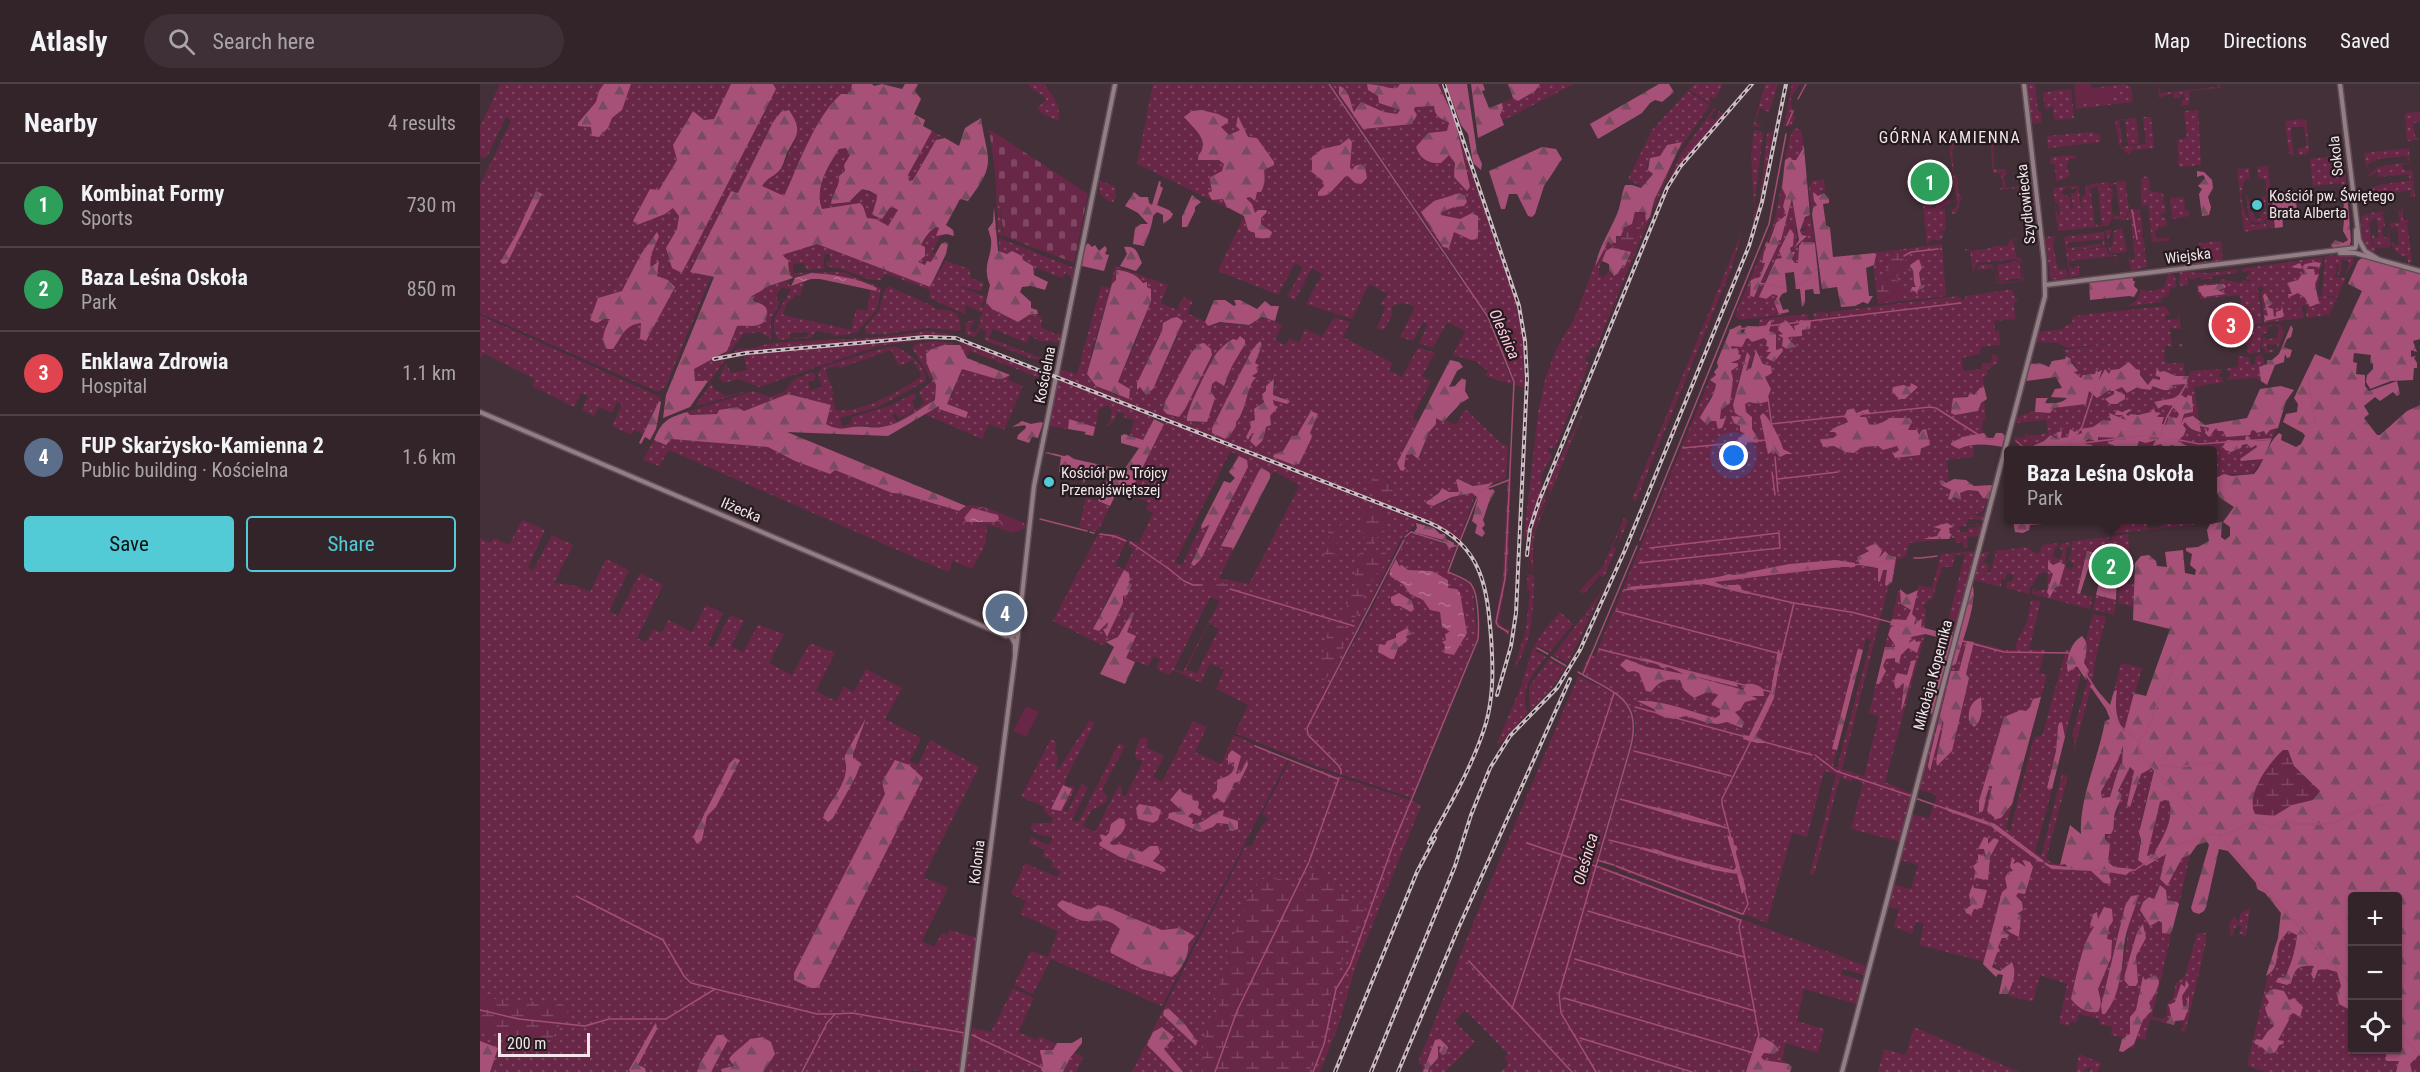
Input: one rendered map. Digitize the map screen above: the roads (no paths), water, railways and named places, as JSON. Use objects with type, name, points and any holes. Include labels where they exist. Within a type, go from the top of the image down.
[{"type":"street","name":"Kościelna","points":[[1018,631],[1034,486],[1115,84]]},
{"type":"street","name":"Szydłowiecka","points":[[2024,84],[2045,285]]},
{"type":"street","name":"Sokola","points":[[2340,84],[2357,248],[2363,253]]},
{"type":"street","name":"Wiejska","points":[[2045,285],[2357,248],[2363,253]]},
{"type":"street","points":[[2363,253],[2420,271]]},
{"type":"street","name":"Mikołaja Kopernika","points":[[2006,446],[2040,317],[2045,285]]},
{"type":"street","name":"Iłżecka","points":[[480,412],[1009,637]]},
{"type":"street","name":"Mikołaja Kopernika","points":[[1842,1072],[2004,454]]},
{"type":"street","name":"Kościelna","points":[[1013,623],[1021,610]]},
{"type":"street","points":[[994,630],[1005,628],[1013,623],[1018,631],[1009,637]]},
{"type":"street","name":"Kolonia","points":[[1005,628],[1009,637],[1014,640],[1015,655]]},
{"type":"street","name":"Kolonia","points":[[962,1072],[1018,631]]},
{"type":"water","points":[[811,273],[845,277],[877,288],[876,291],[820,279],[811,279],[791,286],[795,278]]},
{"type":"water","points":[[972,508],[998,515],[999,519],[994,522],[967,522],[964,518]]},
{"type":"water","points":[[1396,559],[1399,566],[1402,565],[1408,570],[1432,571],[1448,580],[1448,588],[1457,589],[1460,593],[1467,633],[1454,655],[1444,653],[1445,645],[1442,642],[1446,640],[1445,634],[1450,632],[1442,626],[1440,612],[1430,610],[1423,600],[1410,594],[1403,584],[1390,576],[1390,570]]},
{"type":"waterway","name":"Oleśnica","points":[[1329,84],[1488,317],[1514,382],[1505,579],[1496,622],[1508,632]]},
{"type":"waterway","points":[[1798,99],[1806,84]]},
{"type":"waterway","points":[[1787,125],[1793,111]]},
{"type":"waterway","points":[[1640,540],[1769,224],[1786,134]]},
{"type":"waterway","points":[[2132,210],[2137,239]]},
{"type":"waterway","points":[[1904,256],[1911,252],[1938,249]]},
{"type":"waterway","points":[[1796,288],[1803,281],[1807,281],[1817,267]]},
{"type":"waterway","points":[[1750,282],[1757,283]]},
{"type":"waterway","points":[[1759,283],[1776,286]]},
{"type":"waterway","points":[[1778,287],[1786,288]]},
{"type":"waterway","points":[[1759,327],[1961,303]]},
{"type":"waterway","points":[[1730,330],[1756,327]]},
{"type":"waterway","points":[[2308,377],[2315,423]]},
{"type":"waterway","points":[[2187,383],[2167,417],[2160,436],[2199,444],[2271,439]]},
{"type":"waterway","points":[[2069,445],[2082,427],[2095,387]]},
{"type":"waterway","points":[[1683,448],[1766,440],[1772,428],[1768,398]]},
{"type":"waterway","points":[[1771,424],[1930,407],[1936,408],[1985,439],[2004,438]]},
{"type":"waterway","points":[[2059,446],[2139,436],[2160,436]]},
{"type":"waterway","points":[[1773,440],[1774,452]]},
{"type":"waterway","points":[[2016,441],[2022,446]]},
{"type":"waterway","points":[[1775,457],[1778,492]]},
{"type":"waterway","points":[[1772,472],[1775,495]]},
{"type":"waterway","points":[[1777,479],[1838,472]]},
{"type":"waterway","points":[[1460,541],[1480,491],[1509,480]]},
{"type":"waterway","points":[[1040,519],[1087,531]]},
{"type":"waterway","points":[[1090,532],[1094,533]]},
{"type":"waterway","points":[[1405,537],[1411,532],[1456,546]]},
{"type":"waterway","points":[[1639,563],[1780,548],[1779,533],[1650,548]]},
{"type":"waterway","points":[[1100,534],[1126,541]]},
{"type":"waterway","points":[[1341,774],[1338,765],[1308,735],[1307,728],[1404,540]]},
{"type":"waterway","points":[[1130,542],[1184,581],[1193,585],[1202,585]]},
{"type":"waterway","points":[[1313,1072],[1324,1044],[1336,989],[1350,966],[1394,842],[1478,639],[1478,610],[1473,587],[1470,583],[1448,572],[1459,543]]},
{"type":"waterway","points":[[1583,674],[1637,546]]},
{"type":"waterway","points":[[1930,557],[1937,556]]},
{"type":"waterway","points":[[1921,558],[1929,557]]},
{"type":"waterway","points":[[1914,558],[1920,558]]},
{"type":"waterway","points":[[1624,590],[1890,561]]},
{"type":"waterway","points":[[1700,582],[1794,603],[1850,612]]},
{"type":"waterway","points":[[1230,589],[1354,626]]},
{"type":"waterway","points":[[1743,914],[1748,904],[1722,799],[1770,702],[1794,603]]},
{"type":"waterway","points":[[1616,611],[1781,654]]},
{"type":"waterway","points":[[1851,612],[1952,638]]},
{"type":"waterway","points":[[2168,681],[2184,638]]},
{"type":"waterway","points":[[1959,640],[2004,652],[2072,653],[2119,725],[2139,741],[2139,752],[2145,759]]},
{"type":"waterway","name":"Oleśnica","points":[[1537,648],[1548,654]]},
{"type":"waterway","points":[[1599,649],[1614,653]]},
{"type":"waterway","points":[[1615,653],[1772,692]]},
{"type":"waterway","name":"Oleśnica","points":[[1551,657],[1566,666]]},
{"type":"waterway","name":"Oleśnica","points":[[1578,672],[1614,692],[1629,708],[1633,719],[1630,749],[1559,994],[1561,1013],[1596,1072]]},
{"type":"waterway","points":[[2159,701],[2165,685]]},
{"type":"waterway","points":[[1512,1009],[1614,693]]},
{"type":"waterway","points":[[2138,740],[2145,735],[2158,702]]},
{"type":"waterway","points":[[1635,707],[1812,755]]},
{"type":"waterway","points":[[1255,746],[1338,779]]},
{"type":"waterway","points":[[1634,751],[1731,776]]},
{"type":"waterway","points":[[1815,755],[1836,771],[1911,796]]},
{"type":"waterway","points":[[2146,761],[2191,808]]},
{"type":"waterway","points":[[2202,765],[2221,762]]},
{"type":"waterway","points":[[2160,765],[2179,767],[2200,764]]},
{"type":"waterway","points":[[1215,1072],[1237,1011],[1309,862],[1339,778]]},
{"type":"waterway","points":[[1915,798],[1992,825],[2043,862]]},
{"type":"waterway","points":[[1620,799],[1727,828]]},
{"type":"waterway","points":[[2218,835],[2227,834],[2254,821],[2271,827],[2286,820],[2295,824],[2332,824],[2356,811],[2388,803]]},
{"type":"waterway","points":[[2129,871],[2135,870],[2168,848],[2214,833],[2252,875]]},
{"type":"waterway","points":[[1609,840],[1739,873]]},
{"type":"waterway","points":[[1527,843],[1598,867]]},
{"type":"waterway","points":[[1597,860],[1614,865]]},
{"type":"waterway","points":[[2045,863],[2053,868],[2128,871]]},
{"type":"waterway","points":[[1616,866],[1742,914]]},
{"type":"waterway","points":[[1601,868],[1740,920]]},
{"type":"waterway","points":[[2256,880],[2348,981]]},
{"type":"waterway","points":[[576,896],[663,940],[684,976],[691,983],[817,1014],[835,1014]]},
{"type":"waterway","points":[[1588,911],[1744,957]]},
{"type":"waterway","points":[[1741,920],[1739,927],[1759,1035],[1747,1072]]},
{"type":"waterway","points":[[1575,959],[1755,1011]]},
{"type":"waterway","points":[[1469,961],[1572,1072]]},
{"type":"waterway","points":[[480,1010],[519,1019],[585,1026],[609,1019],[666,1019],[715,989]]},
{"type":"waterway","points":[[1564,998],[1754,1053]]},
{"type":"waterway","points":[[826,1024],[835,1014],[852,1013],[965,1033]]},
{"type":"waterway","points":[[802,1072],[826,1025]]},
{"type":"waterway","points":[[972,1035],[1051,1072]]},
{"type":"waterway","points":[[2402,1036],[2420,1055]]},
{"type":"waterway","points":[[1580,1038],[1692,1072]]},
{"type":"railway","points":[[1444,84],[1519,306],[1525,341],[1527,379],[1516,613],[1511,646],[1497,695]]},
{"type":"railway","points":[[1527,555],[1530,529],[1539,501],[1667,188],[1680,167],[1752,84]]},
{"type":"railway","points":[[1371,1072],[1455,866],[1471,815],[1490,768],[1510,736],[1557,688],[1580,650],[1625,550],[1749,246],[1762,202],[1786,84]]},
{"type":"railway","points":[[714,359],[746,353],[926,337],[956,338],[1430,523],[1447,532],[1461,543],[1471,556],[1484,585],[1491,637],[1492,691],[1489,712],[1475,754],[1429,843]]},
{"type":"railway","points":[[1398,1072],[1458,929],[1570,679]]},
{"type":"railway","points":[[1335,1072],[1417,872],[1435,838]]},
{"type":"place","name":"Kombinat Formy","points":[[1930,182]]},
{"type":"place","name":"Kościół pw. Świętego Brata Alberta","points":[[2257,205]]},
{"type":"place","name":"Enklawa Zdrowia","points":[[2231,325]]},
{"type":"place","name":"Kościół pw. Trójcy Przenajświętszej","points":[[1049,482]]},
{"type":"place","name":"Baza Leśna Oskoła","points":[[2111,566]]},
{"type":"place","name":"FUP Skarżysko-Kamienna 2","points":[[1005,613]]},
{"type":"district","name":"GÓRNA KAMIENNA","points":[[1950,137]]}]
